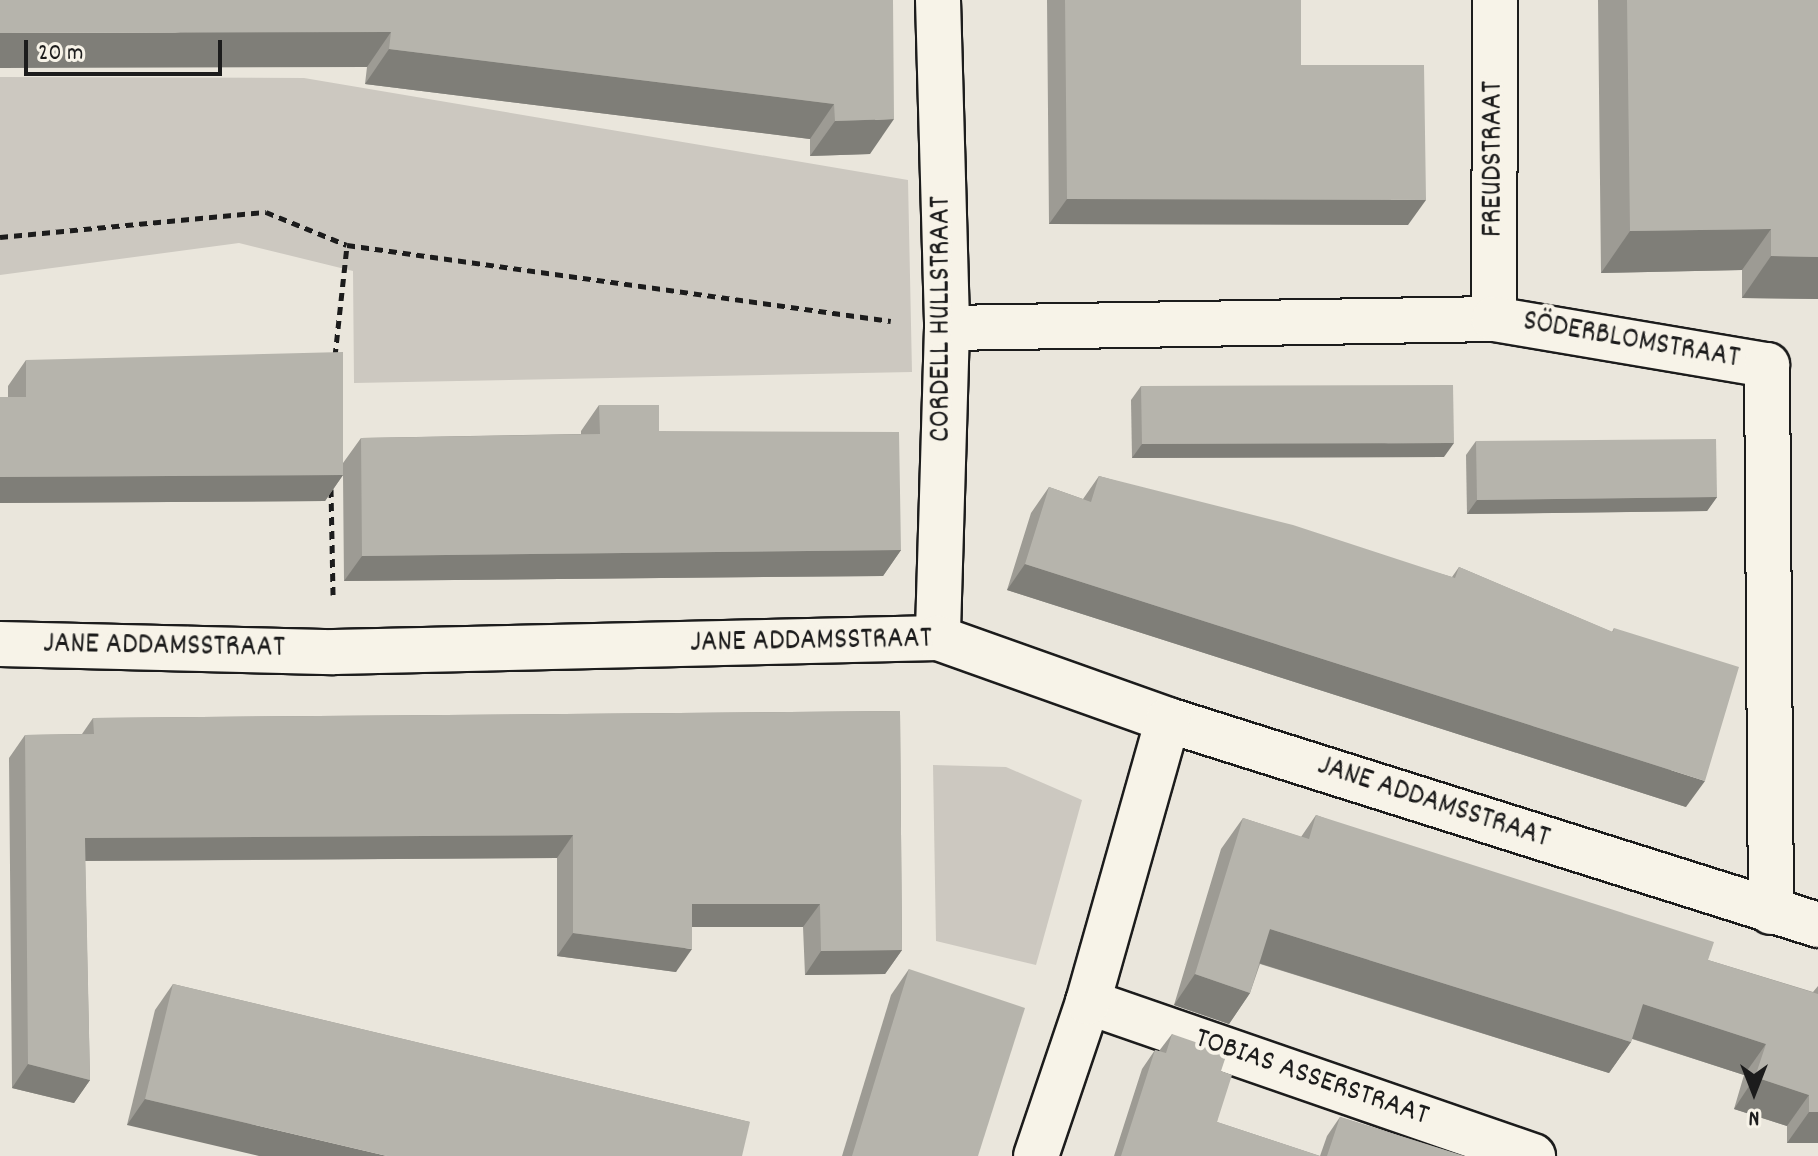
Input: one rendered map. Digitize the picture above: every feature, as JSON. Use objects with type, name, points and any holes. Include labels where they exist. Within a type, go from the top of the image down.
[{"type":"street","name":"CORDELL HULLSTRAAT","points":[[938,0],[947,328],[938,638]]},
{"type":"street","name":"FREUDSTRAAT","points":[[1494,319],[1495,0]]},
{"type":"street","name":"SÖDERBLOMSTRAAT","points":[[947,328],[1494,319],[1767,365],[1771,912]]},
{"type":"street","name":"JANE ADDAMSSTRAAT","points":[[0,644],[334,652],[938,638],[1168,720],[1818,925]]},
{"type":"street","points":[[1036,1156],[1088,1002],[1168,720]]},
{"type":"street","name":"TOBIAS ASSERSTRAAT","points":[[1088,1002],[1533,1156]]},
{"type":"path","points":[[0,237],[266,212],[347,245],[947,328]]},
{"type":"path","points":[[334,363],[347,245]]},
{"type":"path","points":[[331,483],[334,652]]},
{"type":"shaded area","points":[[0,77],[304,78],[908,180],[912,372],[354,383],[353,271],[239,243],[0,275]]},
{"type":"shaded area","points":[[933,765],[1006,767],[1082,800],[1036,965],[936,941]]},
{"type":"building","points":[[0,0],[893,0],[894,119],[835,121],[834,104],[389,49],[391,32],[0,33]]},
{"type":"building","points":[[1065,0],[1301,0],[1301,65],[1424,65],[1426,200],[1067,199]]},
{"type":"building","points":[[1627,0],[1818,0],[1818,257],[1771,256],[1771,229],[1630,231]]},
{"type":"building","points":[[343,352],[343,475],[0,477],[0,397],[26,397],[26,360]]},
{"type":"building","points":[[1453,385],[1454,443],[1142,444],[1141,386]]},
{"type":"building","points":[[599,405],[659,405],[659,431],[899,432],[901,550],[362,556],[361,438],[600,434]]},
{"type":"building","points":[[1716,439],[1717,497],[1477,500],[1476,441]]},
{"type":"building","points":[[1099,476],[1293,525],[1455,578],[1459,567],[1613,632],[1614,628],[1739,667],[1705,781],[1025,564],[1049,487],[1091,502]]},
{"type":"building","points":[[900,711],[902,950],[821,951],[820,904],[692,904],[692,949],[573,933],[573,835],[85,838],[90,1080],[28,1064],[25,735],[94,734],[93,718]]},
{"type":"building","points":[[1316,815],[1714,942],[1708,960],[1818,994],[1818,1112],[1809,1112],[1809,1095],[1755,1077],[1766,1044],[1643,1004],[1631,1042],[1270,929],[1250,993],[1195,974],[1243,818],[1309,839]]},
{"type":"building","points":[[909,969],[1025,1008],[978,1156],[852,1156]]},
{"type":"building","points":[[173,984],[750,1122],[742,1156],[387,1156],[145,1099]]},
{"type":"building","points":[[1172,1034],[1227,1053],[1221,1071],[1232,1075],[1217,1122],[1320,1156],[1121,1156],[1155,1050],[1166,1053]]},
{"type":"building","points":[[1340,1117],[1464,1156],[1327,1156]]}]
